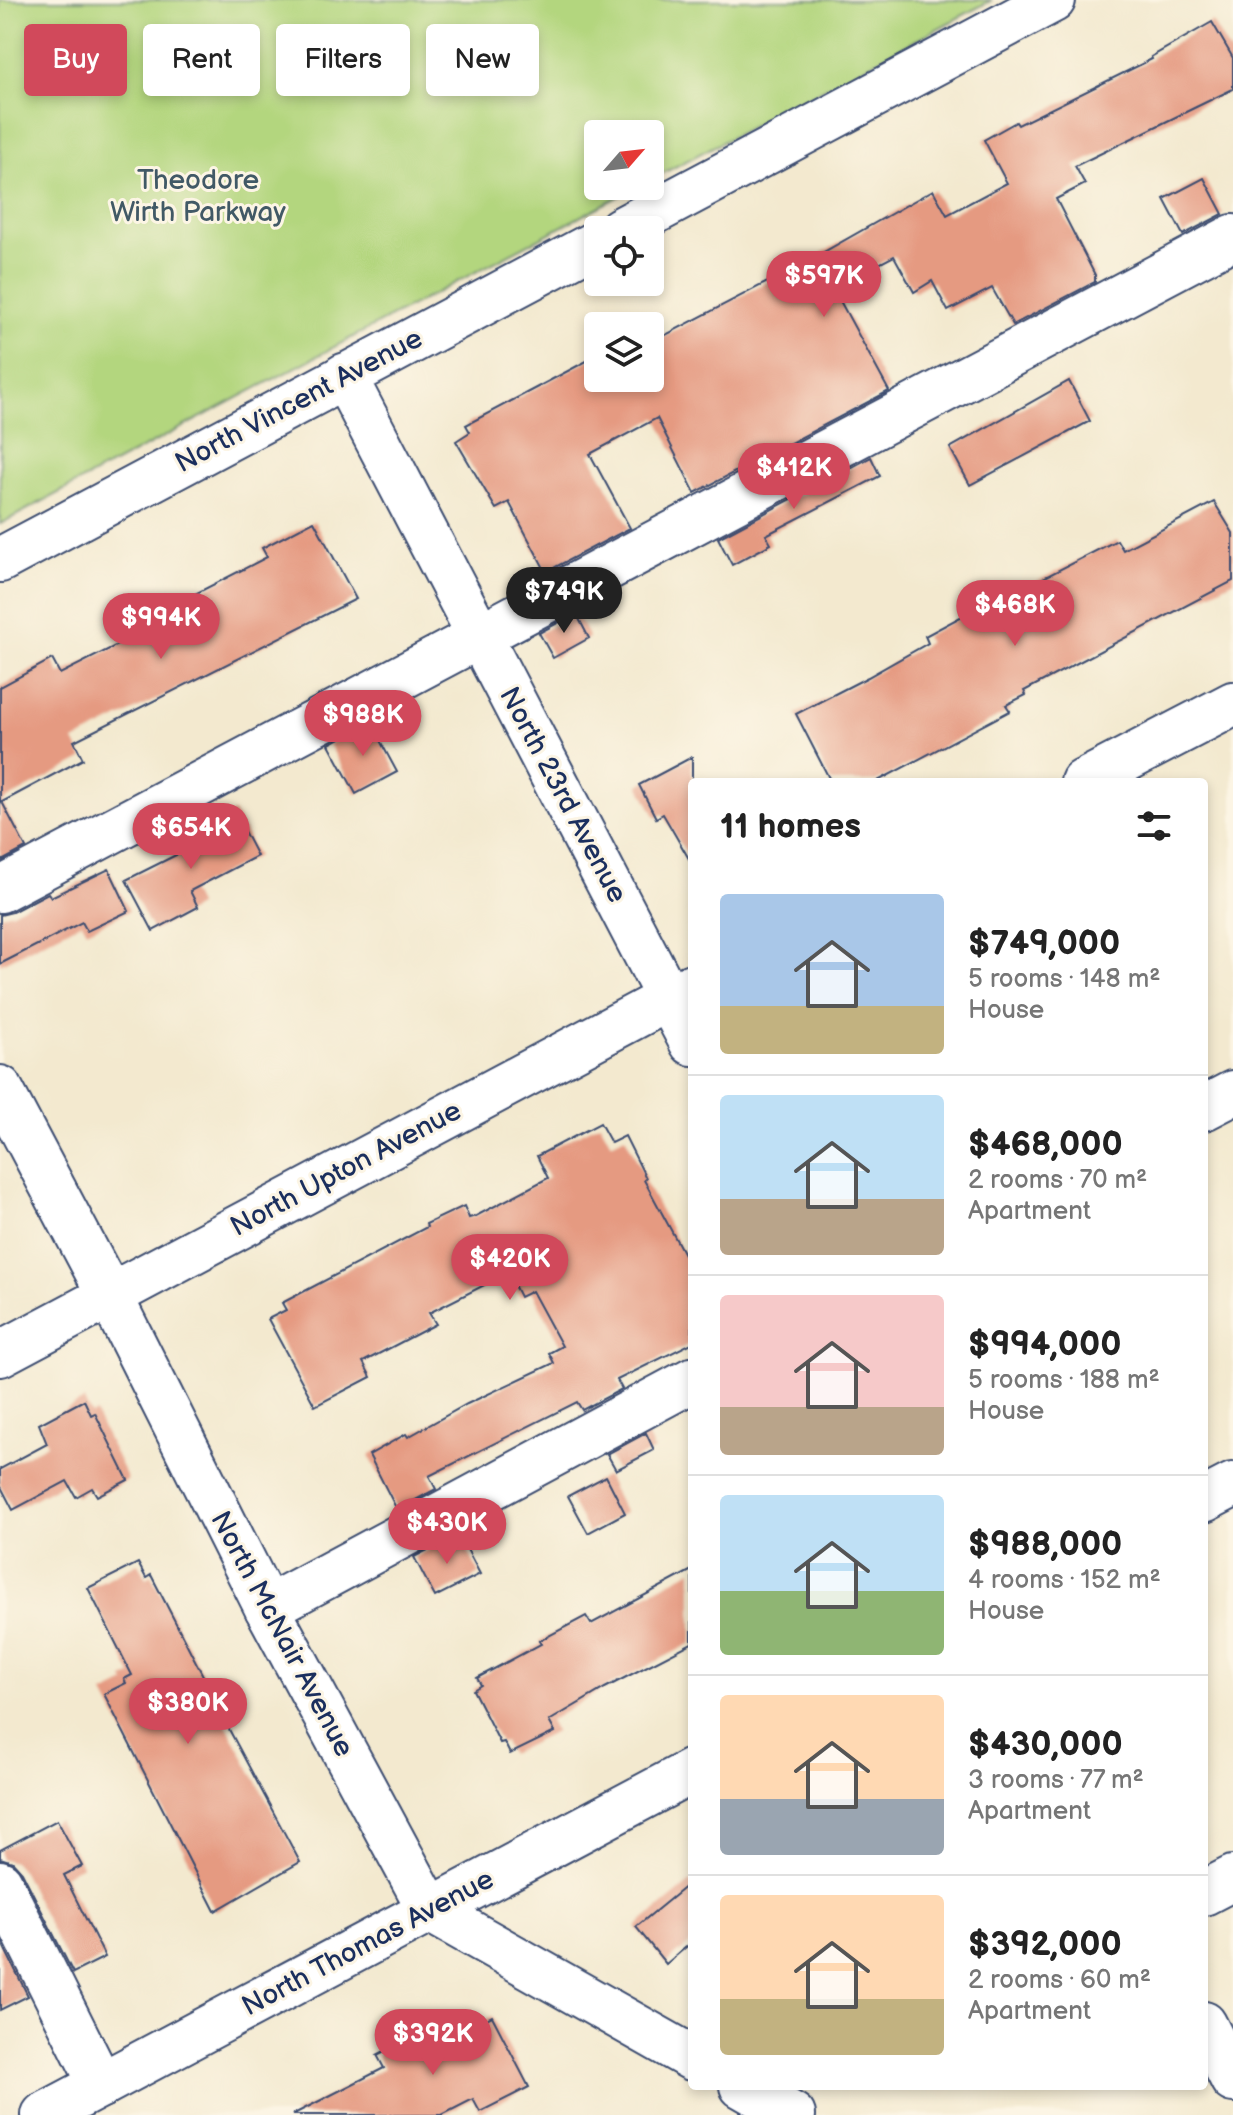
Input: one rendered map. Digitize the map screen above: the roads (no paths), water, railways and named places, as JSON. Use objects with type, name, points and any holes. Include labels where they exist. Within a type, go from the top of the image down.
[{"type":"street","points":[[646,216],[1053,0]]},
{"type":"street","points":[[0,890],[1233,237]]},
{"type":"street","name":"North Vincent Avenue","points":[[0,560],[584,249]]},
{"type":"street","name":"North 23rd Avenue","points":[[344,376],[479,635],[680,992],[688,1026]]},
{"type":"street","points":[[1091,778],[1233,704]]},
{"type":"street","name":"North Upton Avenue","points":[[0,1354],[680,992]]},
{"type":"street","name":"North McNair Avenue","points":[[0,1088],[109,1294],[267,1608],[430,1910]]},
{"type":"street","points":[[1208,1106],[1233,1093]]},
{"type":"street","points":[[267,1608],[688,1382]]},
{"type":"street","points":[[1208,1498],[1233,1485]]},
{"type":"street","name":"North Thomas Avenue","points":[[44,2115],[688,1773]]},
{"type":"street","points":[[1208,1891],[1233,1878]]},
{"type":"street","points":[[0,1883],[101,2085]]},
{"type":"street","points":[[430,1910],[688,2056]]},
{"type":"street","points":[[1208,2032],[1233,2080]]},
{"type":"street","points":[[748,2090],[785,2114]]},
{"type":"park label","name":"Theodore Wirth Parkway","points":[[198,196]]}]
